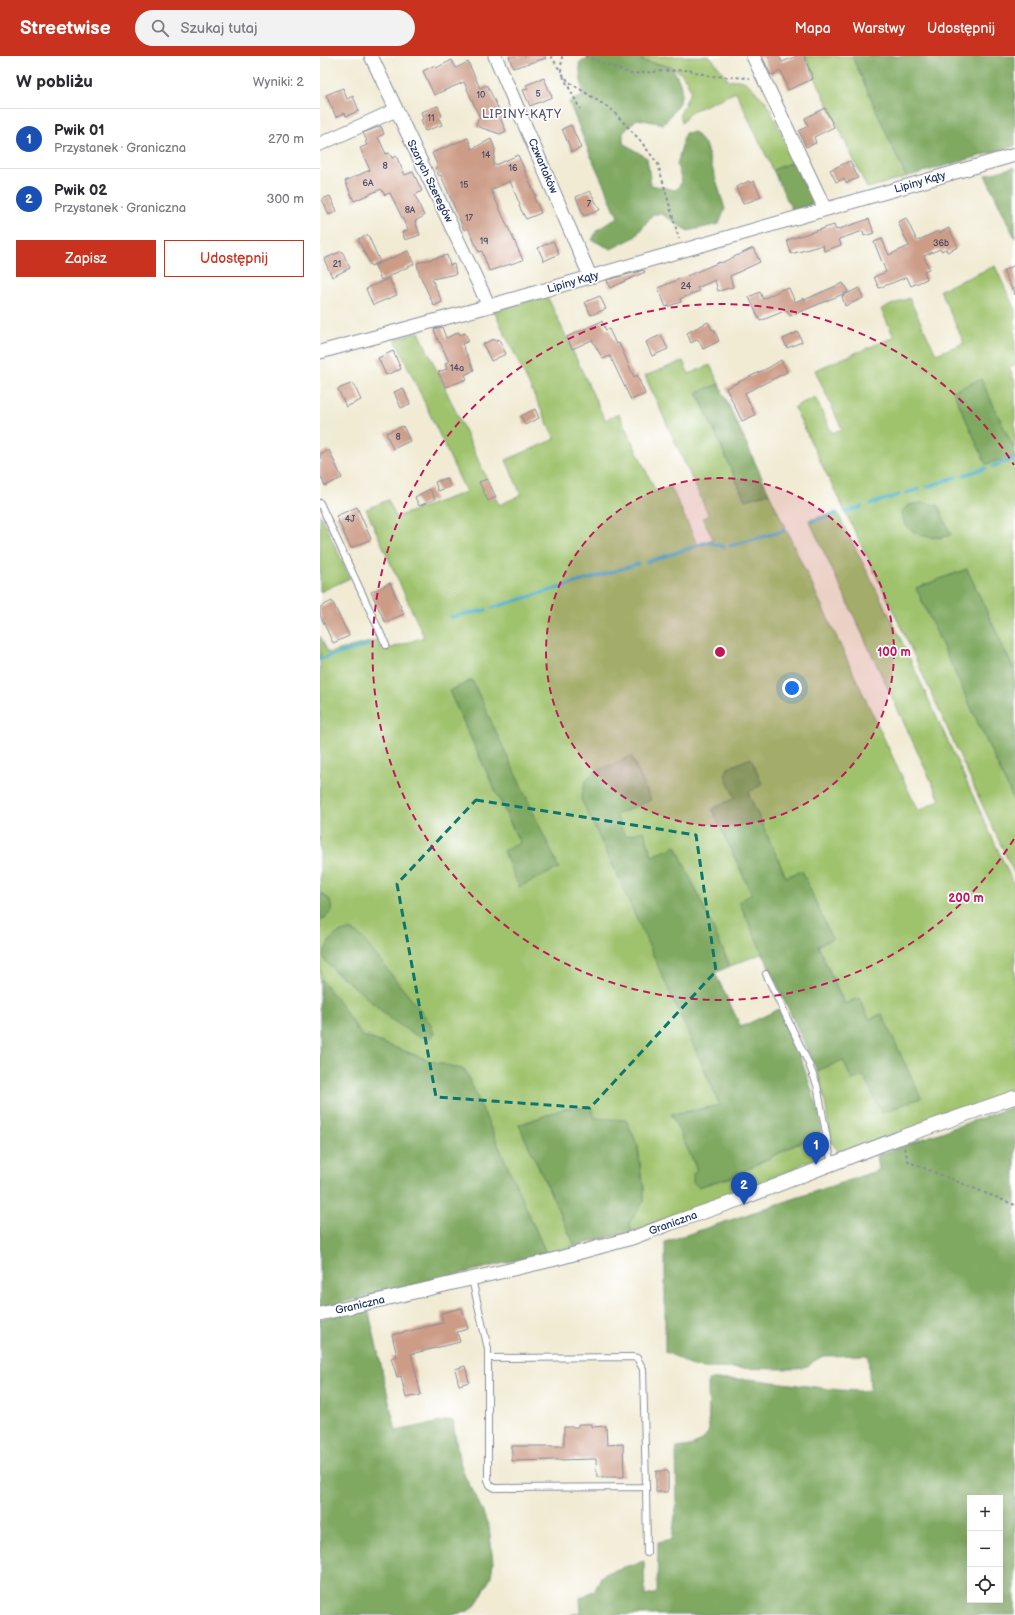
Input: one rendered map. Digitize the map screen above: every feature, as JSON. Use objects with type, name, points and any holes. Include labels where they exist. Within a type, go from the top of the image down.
[{"type":"street","name":"Szarych Szeregów","points":[[371,56],[489,306]]},
{"type":"street","name":"Czwartaków","points":[[495,56],[590,276]]},
{"type":"street","points":[[753,56],[824,209]]},
{"type":"street","points":[[320,144],[396,110]]},
{"type":"street","name":"Lipiny Kąty","points":[[320,352],[489,306],[1015,155]]},
{"type":"street","name":"Graniczna","points":[[320,1314],[552,1260],[632,1238],[832,1165],[899,1138],[1015,1097]]},
{"type":"lane","points":[[320,503],[386,645]]},
{"type":"lane","points":[[766,974],[808,1062],[817,1085],[832,1165]]},
{"type":"lane","points":[[472,1278],[488,1349],[488,1480],[490,1485],[495,1488],[646,1487]]},
{"type":"lane","points":[[488,1358],[637,1358],[643,1369],[648,1553]]},
{"type":"path","points":[[552,56],[580,109]]},
{"type":"path","points":[[562,56],[561,72],[569,82],[612,110],[639,139],[658,164],[682,250]]},
{"type":"path","points":[[585,56],[631,74],[689,70],[710,76],[755,79],[766,84]]},
{"type":"path","points":[[899,1138],[909,1162],[1015,1205]]},
{"type":"highlighted area","points":[[476,800],[696,835],[716,971],[590,1108],[436,1097],[397,884]]},
{"type":"green space","points":[[591,56],[643,56],[642,61],[672,67],[680,84],[681,97],[679,103],[664,124],[637,119],[623,133],[623,143],[647,158],[651,185],[676,190],[682,182],[677,165],[685,133],[694,132],[705,144],[725,209],[719,224],[688,231],[662,214],[653,214],[635,237],[611,249],[592,240],[597,230],[618,217],[569,102],[583,96],[579,63]]},
{"type":"green space","points":[[643,56],[710,56],[729,81],[741,80],[746,82],[766,101],[795,161],[773,170],[736,92],[690,112],[682,123],[680,114],[691,91],[687,82],[678,71],[666,65],[642,61]]},
{"type":"green space","points":[[805,56],[852,56],[906,177],[867,188]]},
{"type":"green space","points":[[852,56],[1015,56],[1015,146],[906,177]]},
{"type":"green space","points":[[795,161],[801,166],[814,197],[811,205],[792,210],[773,170]]},
{"type":"green space","points":[[1015,167],[1015,238],[985,175]]},
{"type":"green space","points":[[995,266],[1015,310],[1015,365],[1009,368],[1015,381],[1015,451],[981,379],[986,464],[1015,456],[1015,672],[967,569],[916,588],[1015,803],[1015,875],[892,608],[794,407],[815,397],[832,433],[842,429],[815,370],[894,337],[881,309],[909,298],[936,354],[964,343],[940,290]],"holes":[[[923,503],[943,538],[922,536],[906,507],[912,504]]]},
{"type":"green space","points":[[544,297],[549,300],[605,420],[619,414],[656,492],[671,487],[697,544],[713,539],[703,518],[709,516],[645,376],[683,361],[689,374],[710,365],[719,384],[697,393],[745,500],[769,493],[918,811],[940,800],[809,520],[837,512],[896,629],[1015,887],[1015,1093],[848,1152],[837,1151],[831,1141],[825,1102],[817,1071],[843,1060],[882,1014],[869,1019],[859,998],[845,1004],[818,946],[831,938],[802,871],[786,877],[748,793],[726,775],[735,798],[712,809],[752,895],[739,902],[763,953],[730,966],[676,846],[652,856],[644,831],[625,837],[616,815],[651,800],[631,756],[581,799],[616,872],[721,1105],[671,1114],[697,1170],[723,1179],[729,1178],[821,1132],[826,1154],[804,1163],[780,1178],[632,1232],[629,1223],[644,1201],[644,1186],[641,1175],[638,1146],[595,1118],[591,1107],[563,1109],[519,1125],[575,1246],[546,1253],[465,1070],[431,1061],[361,1035],[340,1003],[320,978],[320,919],[325,918],[330,900],[320,892],[320,636],[328,653],[378,640],[383,651],[424,637],[366,509],[388,500],[396,517],[466,492],[395,339],[419,332],[499,505],[521,495],[506,460],[555,439],[494,311]],"holes":[[[472,680],[558,868],[520,844],[449,691]],[[332,970],[431,1024],[392,1020],[356,987]]]},
{"type":"green space","points":[[981,379],[1015,451],[1015,456],[986,464],[953,391]]},
{"type":"green space","points":[[719,384],[769,493],[745,500],[697,392]]},
{"type":"green space","points":[[923,503],[938,505],[951,535],[945,537],[926,537],[909,529],[903,520],[902,512],[906,507]]},
{"type":"green space","points":[[320,514],[350,578],[320,592]]},
{"type":"green space","points":[[967,569],[1015,672],[1015,803],[916,588]]},
{"type":"green space","points":[[472,680],[559,868],[519,887],[503,851],[520,843],[449,691]]},
{"type":"green space","points":[[631,756],[651,800],[616,815],[625,836],[644,831],[652,856],[676,846],[730,966],[715,973],[741,1027],[779,1009],[802,1062],[820,1114],[821,1132],[729,1178],[698,1187],[693,1182],[693,1174],[697,1169],[671,1114],[695,1111],[720,1105],[616,872],[581,799],[585,782],[595,772]]},
{"type":"green space","points":[[751,758],[762,784],[748,793],[786,877],[802,871],[832,939],[818,946],[844,1004],[859,998],[869,1019],[882,1014],[921,1098],[881,1113],[864,1076],[852,1080],[843,1060],[817,1071],[739,902],[752,894],[712,809],[735,798],[725,775],[728,768]]},
{"type":"green space","points":[[320,893],[330,900],[332,911],[325,918],[320,919]]},
{"type":"green space","points":[[349,930],[359,934],[431,1024],[434,1034],[428,1039],[413,1034],[392,1020],[327,963],[323,955],[329,941],[335,935]]},
{"type":"green space","points":[[320,978],[340,1003],[361,1035],[431,1061],[465,1070],[546,1253],[320,1308]]},
{"type":"green space","points":[[1015,1106],[1015,1615],[570,1615],[581,1612],[580,1598],[595,1590],[601,1577],[605,1573],[644,1561],[645,1596],[657,1593],[658,1542],[672,1539],[677,1501],[676,1448],[700,1442],[709,1430],[708,1380],[749,1379],[840,1390],[870,1390],[868,1355],[823,1356],[814,1361],[808,1367],[796,1369],[701,1368],[689,1365],[679,1358],[665,1352],[665,1242],[879,1170],[877,1155]]},
{"type":"green space","points":[[591,1107],[595,1118],[626,1120],[638,1146],[641,1175],[644,1186],[644,1201],[629,1223],[632,1232],[575,1246],[519,1125],[563,1109]]},
{"type":"green space","points":[[368,1308],[396,1431],[450,1420],[453,1421],[459,1459],[465,1477],[476,1496],[489,1527],[493,1562],[491,1577],[476,1605],[468,1611],[452,1615],[320,1615],[320,1319]]},
{"type":"building","points":[[509,56],[545,56],[546,58],[513,68]]},
{"type":"building","points":[[762,56],[779,56],[782,62],[797,56],[804,56],[813,79],[788,90],[781,71],[771,75]]},
{"type":"building","points":[[452,60],[456,68],[468,62],[480,88],[487,85],[503,118],[501,120],[506,131],[500,134],[476,126],[478,119],[480,118],[464,82],[434,95],[423,71],[435,65],[436,68]]},
{"type":"building","points":[[544,78],[552,97],[530,106],[523,90],[528,89],[526,85]]},
{"type":"building","points":[[343,88],[347,99],[353,96],[359,111],[346,116],[345,113],[336,117],[326,95]]},
{"type":"building","points":[[438,106],[442,116],[439,118],[442,125],[425,131],[421,120],[423,119],[421,112]]},
{"type":"building","points":[[825,108],[834,127],[814,137],[816,143],[806,147],[799,131],[808,126],[805,118]]},
{"type":"building","points":[[571,125],[581,148],[572,152],[562,129]]},
{"type":"building","points":[[381,126],[384,134],[378,137],[386,154],[389,153],[392,158],[396,156],[405,175],[413,172],[422,191],[415,195],[424,216],[415,221],[420,235],[405,240],[402,232],[408,230],[390,193],[385,195],[381,189],[354,201],[345,181],[370,170],[360,148],[367,145],[365,142],[367,141],[363,133]]},
{"type":"building","points":[[468,138],[472,149],[491,139],[495,149],[493,166],[518,155],[536,197],[534,198],[541,213],[526,219],[519,206],[520,205],[510,181],[491,190],[523,260],[489,271],[482,251],[479,252],[468,228],[464,230],[441,175],[439,176],[435,168],[438,167],[432,153]]},
{"type":"building","points":[[850,161],[858,178],[846,183],[844,179],[836,182],[830,170]]},
{"type":"building","points":[[749,181],[750,183],[754,181],[761,197],[743,204],[736,187]]},
{"type":"building","points":[[590,191],[600,210],[584,216],[576,197]]},
{"type":"building","points":[[330,196],[337,211],[329,215],[322,199]]},
{"type":"building","points":[[906,218],[917,241],[938,231],[939,233],[949,228],[958,247],[947,252],[946,249],[941,251],[940,249],[924,256],[929,269],[924,271],[927,279],[911,286],[907,277],[879,288],[874,277],[886,272],[874,242],[882,239],[889,255],[909,246],[898,222]]},
{"type":"building","points":[[869,219],[874,233],[864,236],[863,231],[839,239],[841,245],[824,251],[823,245],[791,254],[787,240],[834,225],[836,230]]},
{"type":"building","points":[[368,235],[380,262],[371,266],[358,239]]},
{"type":"building","points":[[553,241],[559,254],[544,261],[538,248]]},
{"type":"building","points":[[753,248],[760,262],[730,276],[733,287],[718,291],[715,280],[697,288],[699,291],[680,299],[681,302],[666,307],[658,288],[720,262],[721,263]]},
{"type":"building","points":[[342,251],[350,268],[332,277],[324,259]]},
{"type":"building","points":[[408,251],[414,264],[381,280],[375,265]]},
{"type":"building","points":[[447,255],[450,265],[454,264],[456,274],[432,279],[442,302],[434,306],[419,273],[417,263]]},
{"type":"building","points":[[1015,265],[1015,295],[1003,271]]},
{"type":"building","points":[[644,270],[645,272],[610,288],[607,280]]},
{"type":"building","points":[[389,278],[397,295],[373,305],[366,289]]},
{"type":"building","points":[[843,283],[848,292],[790,316],[787,310],[760,321],[749,297],[760,292],[763,299],[785,288],[789,288],[795,302],[804,298],[804,300]]},
{"type":"building","points":[[859,288],[863,298],[845,306],[842,296]]},
{"type":"building","points":[[600,296],[606,309],[591,315],[585,302]]},
{"type":"building","points":[[602,321],[606,330],[609,329],[616,344],[619,343],[634,377],[637,375],[645,394],[631,400],[610,356],[603,359],[592,340],[572,349],[567,337]]},
{"type":"building","points":[[708,322],[712,330],[714,329],[719,341],[703,349],[698,339],[691,343],[687,333]]},
{"type":"building","points":[[442,327],[446,338],[459,332],[460,335],[465,333],[469,341],[462,344],[474,370],[465,375],[467,379],[446,387],[438,372],[447,369],[445,363],[449,362],[440,342],[439,343],[434,329]]},
{"type":"building","points":[[798,332],[802,342],[787,348],[783,339]]},
{"type":"building","points":[[661,335],[668,349],[652,356],[646,342]]},
{"type":"building","points":[[494,339],[495,341],[499,339],[506,354],[491,361],[483,344]]},
{"type":"building","points":[[393,351],[401,369],[386,375],[378,358]]},
{"type":"building","points":[[781,360],[787,372],[745,393],[755,415],[742,421],[726,388],[768,368]]},
{"type":"building","points":[[353,383],[361,400],[346,407],[338,389]]},
{"type":"building","points":[[403,388],[410,404],[401,408],[394,392]]},
{"type":"building","points":[[535,409],[539,418],[525,425],[521,416]]},
{"type":"building","points":[[403,426],[410,441],[393,449],[386,433]]},
{"type":"building","points":[[329,450],[342,478],[325,486],[320,475],[320,454]]},
{"type":"building","points":[[447,478],[450,487],[438,491],[435,482]]},
{"type":"building","points":[[487,479],[496,497],[488,501],[479,482]]},
{"type":"building","points":[[430,489],[435,499],[419,506],[415,497]]},
{"type":"building","points":[[357,507],[371,539],[351,548],[336,516]]},
{"type":"building","points":[[390,583],[404,614],[385,622],[371,592]]},
{"type":"building","points":[[332,601],[349,636],[333,643],[320,615],[320,607]]},
{"type":"building","points":[[462,1308],[468,1329],[457,1332],[460,1342],[411,1354],[421,1395],[406,1398],[401,1376],[397,1377],[391,1358],[397,1356],[392,1335],[443,1323],[441,1313]]},
{"type":"building","points":[[465,1366],[469,1382],[459,1385],[455,1369]]},
{"type":"building","points":[[578,1424],[592,1424],[592,1427],[606,1426],[607,1445],[623,1444],[624,1477],[597,1477],[596,1459],[512,1461],[512,1446],[564,1446],[564,1427],[578,1427]]},
{"type":"building","points":[[656,1471],[668,1471],[668,1492],[656,1492]]},
{"type":"waterway","points":[[993,466],[1015,459]]},
{"type":"waterway","points":[[964,475],[986,468]]},
{"type":"waterway","points":[[927,487],[956,477]]},
{"type":"waterway","points":[[906,493],[919,489]]},
{"type":"waterway","points":[[871,504],[899,495]]},
{"type":"waterway","points":[[846,512],[861,507]]},
{"type":"waterway","points":[[812,521],[837,514]]},
{"type":"waterway","points":[[730,546],[783,531]]},
{"type":"waterway","points":[[647,562],[709,542],[724,547]]},
{"type":"waterway","points":[[492,608],[638,564]]},
{"type":"waterway","points":[[451,617],[486,610]]},
{"type":"waterway","points":[[320,659],[368,645]]},
{"type":"place","name":"Pwik 01","points":[[816,1165]]},
{"type":"place","name":"Pwik 02","points":[[744,1205]]},
{"type":"district","name":"LIPINY-KĄTY","points":[[522,114]]}]
